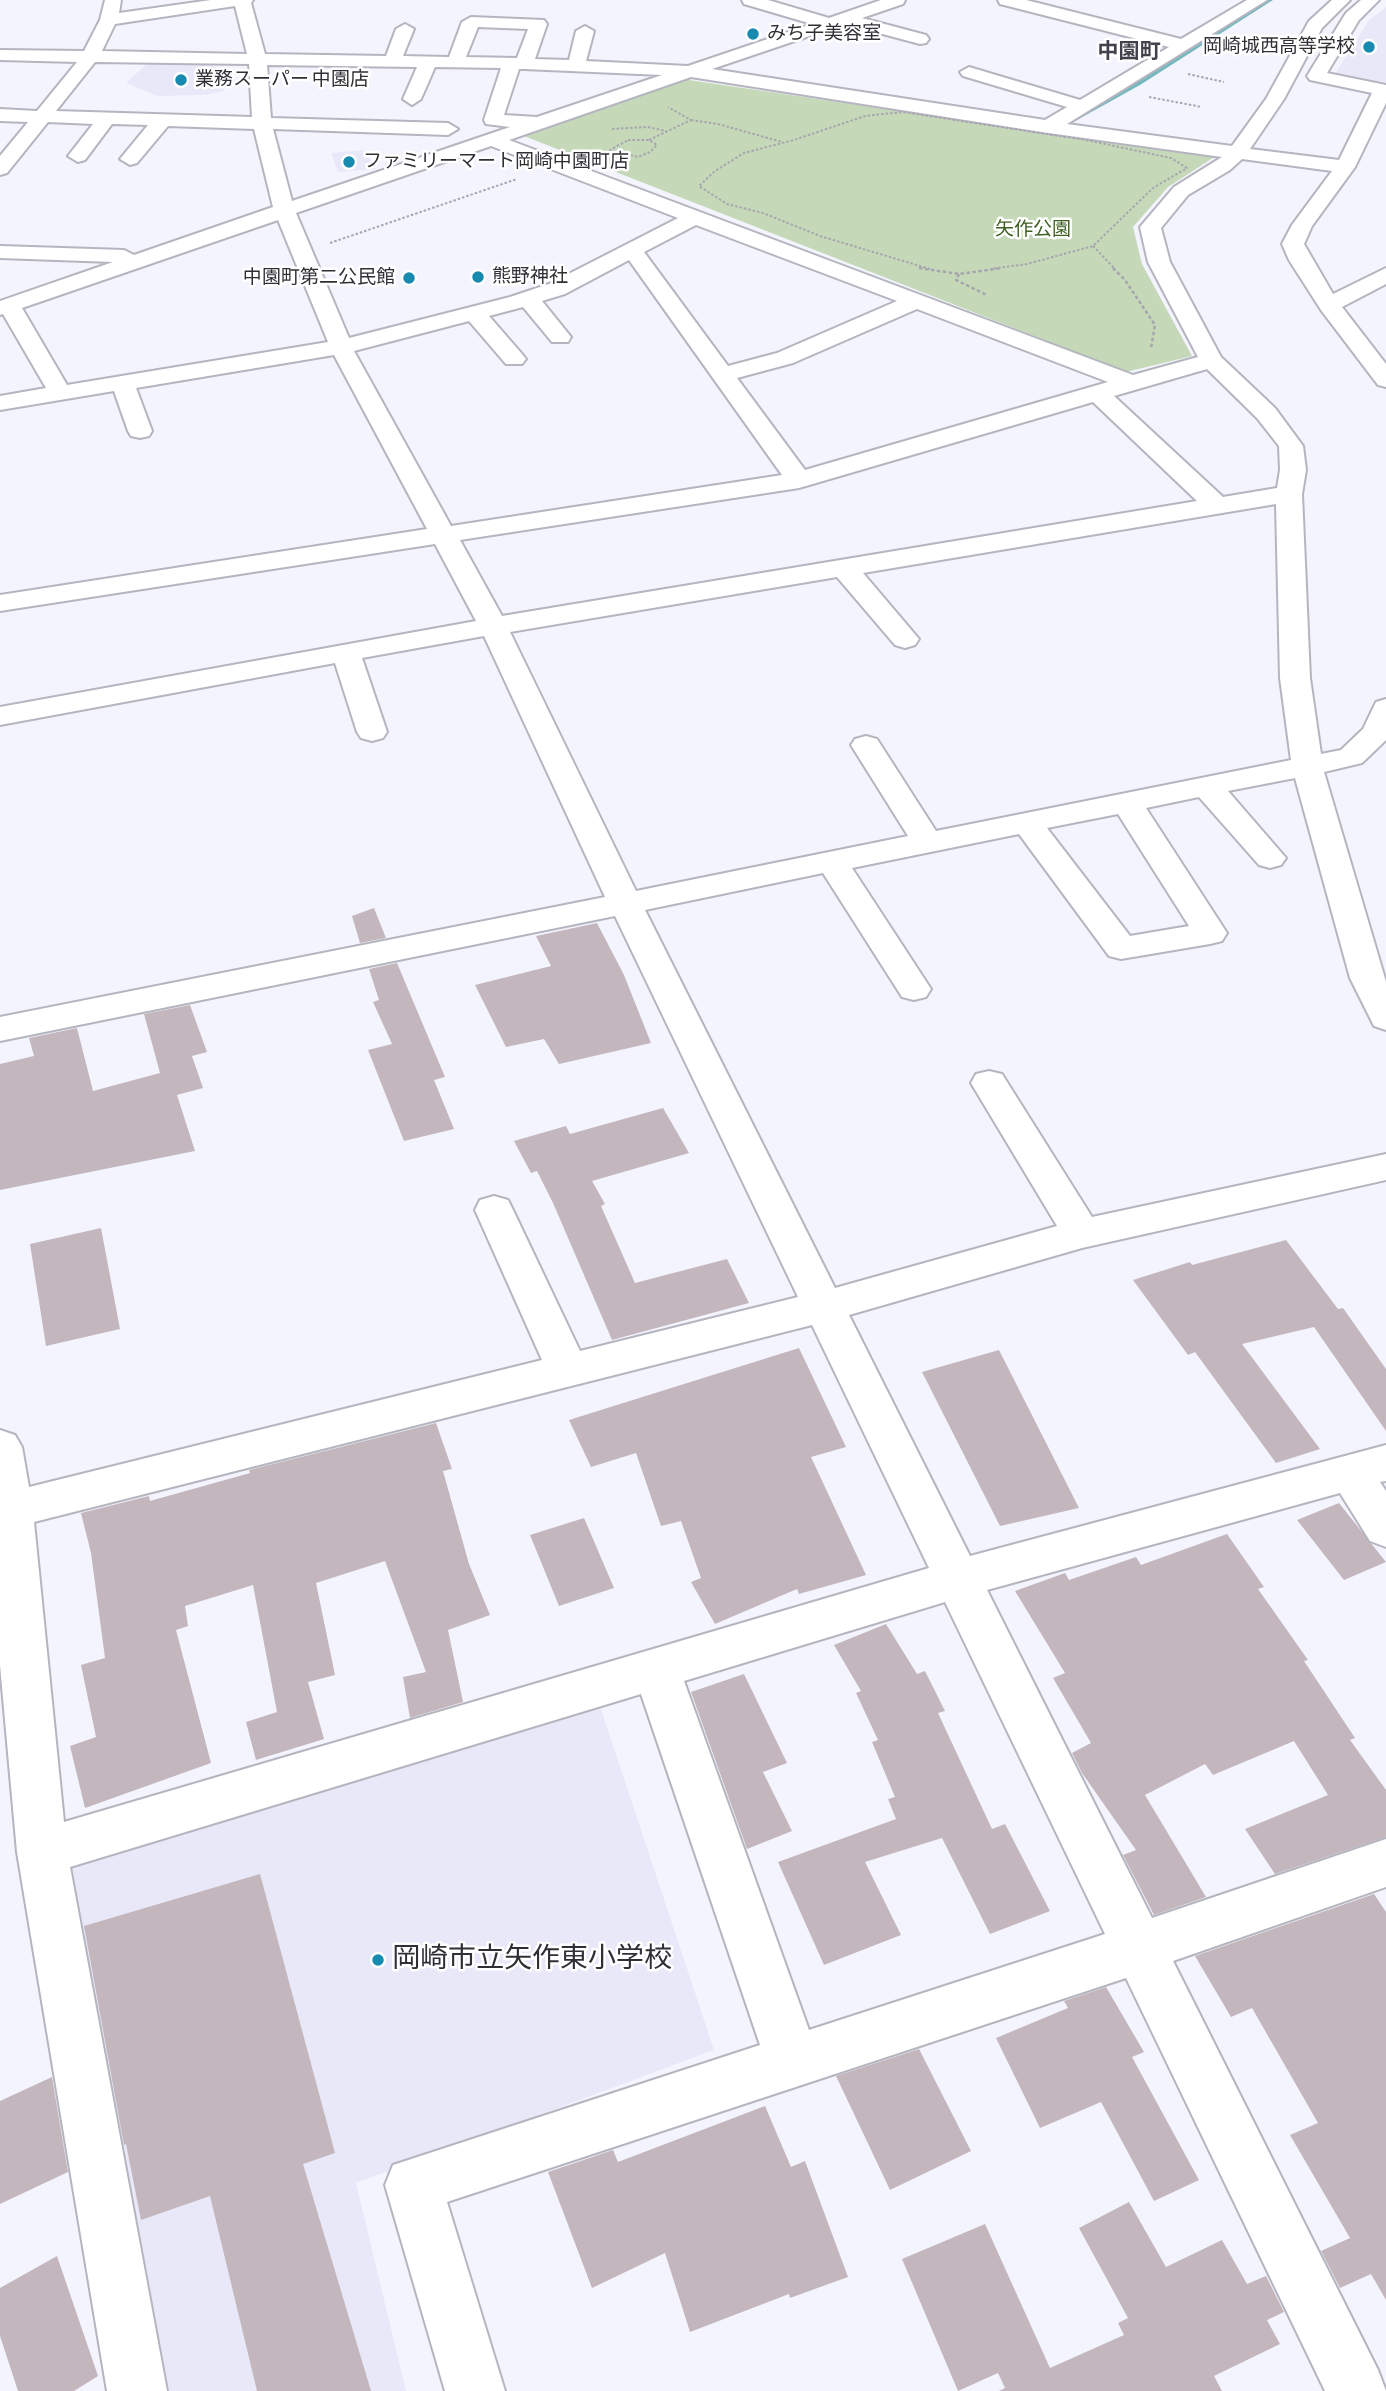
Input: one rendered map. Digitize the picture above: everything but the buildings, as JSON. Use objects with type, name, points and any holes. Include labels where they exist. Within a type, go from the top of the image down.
[{"type":"street","points":[[0,169],[90,57],[109,20],[113,0]]},
{"type":"street","points":[[109,20],[243,0],[258,61],[262,122],[284,210],[341,347],[493,626],[626,905],[826,1306],[956,1579],[1357,2391]]},
{"type":"street","points":[[750,0],[838,15],[920,39]]},
{"type":"street","points":[[59,391],[4,306],[693,71],[838,15],[897,0]]},
{"type":"street","points":[[1006,0],[1182,46]]},
{"type":"street","points":[[1048,127],[1259,0]]},
{"type":"street","points":[[1342,0],[1315,25],[1275,99],[1239,151],[1223,166],[1181,191],[1150,227],[1159,262],[1211,360],[1266,413],[1291,446],[1293,470],[1289,494],[1295,678],[1307,765],[1367,978],[1386,1018]]},
{"type":"street","points":[[1371,0],[1352,17],[1316,76],[1385,90],[1345,167],[1302,225],[1293,244],[1300,260],[1329,305],[1386,380]]},
{"type":"street","points":[[1060,14],[1086,5]]},
{"type":"street","points":[[455,63],[471,22],[538,23],[493,120],[538,122]]},
{"type":"street","points":[[392,62],[405,29]]},
{"type":"street","points":[[576,66],[584,31]]},
{"type":"street","points":[[626,68],[631,46]]},
{"type":"street","points":[[0,55],[518,63],[693,71],[1048,127],[1345,167]]},
{"type":"street","points":[[412,99],[428,62]]},
{"type":"street","points":[[969,72],[1083,106]]},
{"type":"street","points":[[0,115],[448,129]]},
{"type":"street","points":[[78,156],[108,117]]},
{"type":"street","points":[[130,159],[164,119]]},
{"type":"street","points":[[489,139],[1129,382]]},
{"type":"street","points":[[0,403],[59,391],[341,347],[527,299],[557,289],[695,217]]},
{"type":"street","points":[[632,250],[799,480]]},
{"type":"street","points":[[0,252],[148,257]]},
{"type":"street","points":[[1329,305],[1386,275]]},
{"type":"street","points":[[527,299],[560,337]]},
{"type":"street","points":[[723,375],[785,358],[916,301]]},
{"type":"street","points":[[474,313],[514,359]]},
{"type":"street","points":[[0,603],[799,480],[1211,360]]},
{"type":"street","points":[[122,381],[140,431]]},
{"type":"street","points":[[1096,392],[1217,506]]},
{"type":"street","points":[[0,716],[493,626],[1289,494]]},
{"type":"street","points":[[844,568],[905,639]]},
{"type":"street","points":[[346,652],[372,732]]},
{"type":"street","points":[[0,1029],[1351,757],[1377,732],[1386,708]]},
{"type":"street","points":[[866,745],[929,844]]},
{"type":"street","points":[[1206,786],[1270,858]]},
{"type":"street","points":[[1028,824],[1121,948],[1210,933],[1128,803]]},
{"type":"street","points":[[832,862],[914,989]]},
{"type":"street","points":[[989,1083],[1082,1234]]},
{"type":"street","points":[[5,1511],[826,1306],[1082,1234],[1386,1167]]},
{"type":"street","points":[[494,1210],[567,1369]]},
{"type":"street","points":[[0,1447],[14,1738],[42,1852],[137,2391]]},
{"type":"street","points":[[42,1852],[956,1579],[1368,1469],[1386,1528]]},
{"type":"street","points":[[656,1670],[793,2062]]},
{"type":"street","points":[[475,2391],[414,2185],[1139,1948],[1386,1863]]},
{"type":"path","points":[[1111,89],[1202,107]]},
{"type":"path","points":[[623,94],[668,107],[691,120],[718,124],[783,143]]},
{"type":"path","points":[[703,194],[727,204],[762,213],[820,236],[920,268],[959,274],[1027,264],[1093,246],[1153,188],[1187,168],[1171,158],[1086,140],[902,112],[865,116],[744,153],[699,186],[727,204]]},
{"type":"path","points":[[649,140],[657,145],[650,152],[638,157],[610,150],[628,140],[649,140],[691,120]]},
{"type":"path","points":[[602,131],[627,127],[666,131]]},
{"type":"path","points":[[302,253],[557,165]]},
{"type":"path","points":[[1093,246],[1125,280],[1155,325],[1150,349]]},
{"type":"path","points":[[959,274],[956,280],[989,296]]},
{"type":"shaded area","name":"岡崎城西高等学校","points":[[1386,7],[1386,84],[1335,74],[1369,20]]},
{"type":"shaded area","points":[[147,64],[211,65],[231,73],[223,91],[206,95],[157,96],[126,83]]},
{"type":"shaded area","points":[[365,150],[375,169],[338,172],[331,153]]},
{"type":"shaded area","name":"岡崎市立矢作東小学校","points":[[600,1706],[714,2050],[356,2183],[406,2391],[165,2391],[52,1869]]},
{"type":"green space","name":"矢作公園","points":[[682,79],[1049,133],[1219,154],[1168,187],[1133,227],[1142,264],[1192,356],[1126,372],[524,136]]},
{"type":"waterway","points":[[1066,124],[1138,84],[1270,0]]},
{"type":"place","name":"みち子美容室","points":[[753,34]]},
{"type":"place","name":"岡崎城西高等学校","points":[[1369,47]]},
{"type":"place","name":"業務スーパー 中園店","points":[[181,80]]},
{"type":"place","name":"ファミリーマート岡崎中園町店","points":[[349,162]]},
{"type":"place","name":"熊野神社","points":[[478,277]]},
{"type":"place","name":"中園町第二公民館","points":[[409,278]]},
{"type":"place","name":"岡崎市立矢作東小学校","points":[[378,1960]]},
{"type":"district","name":"中園町","points":[[1129,53]]}]
